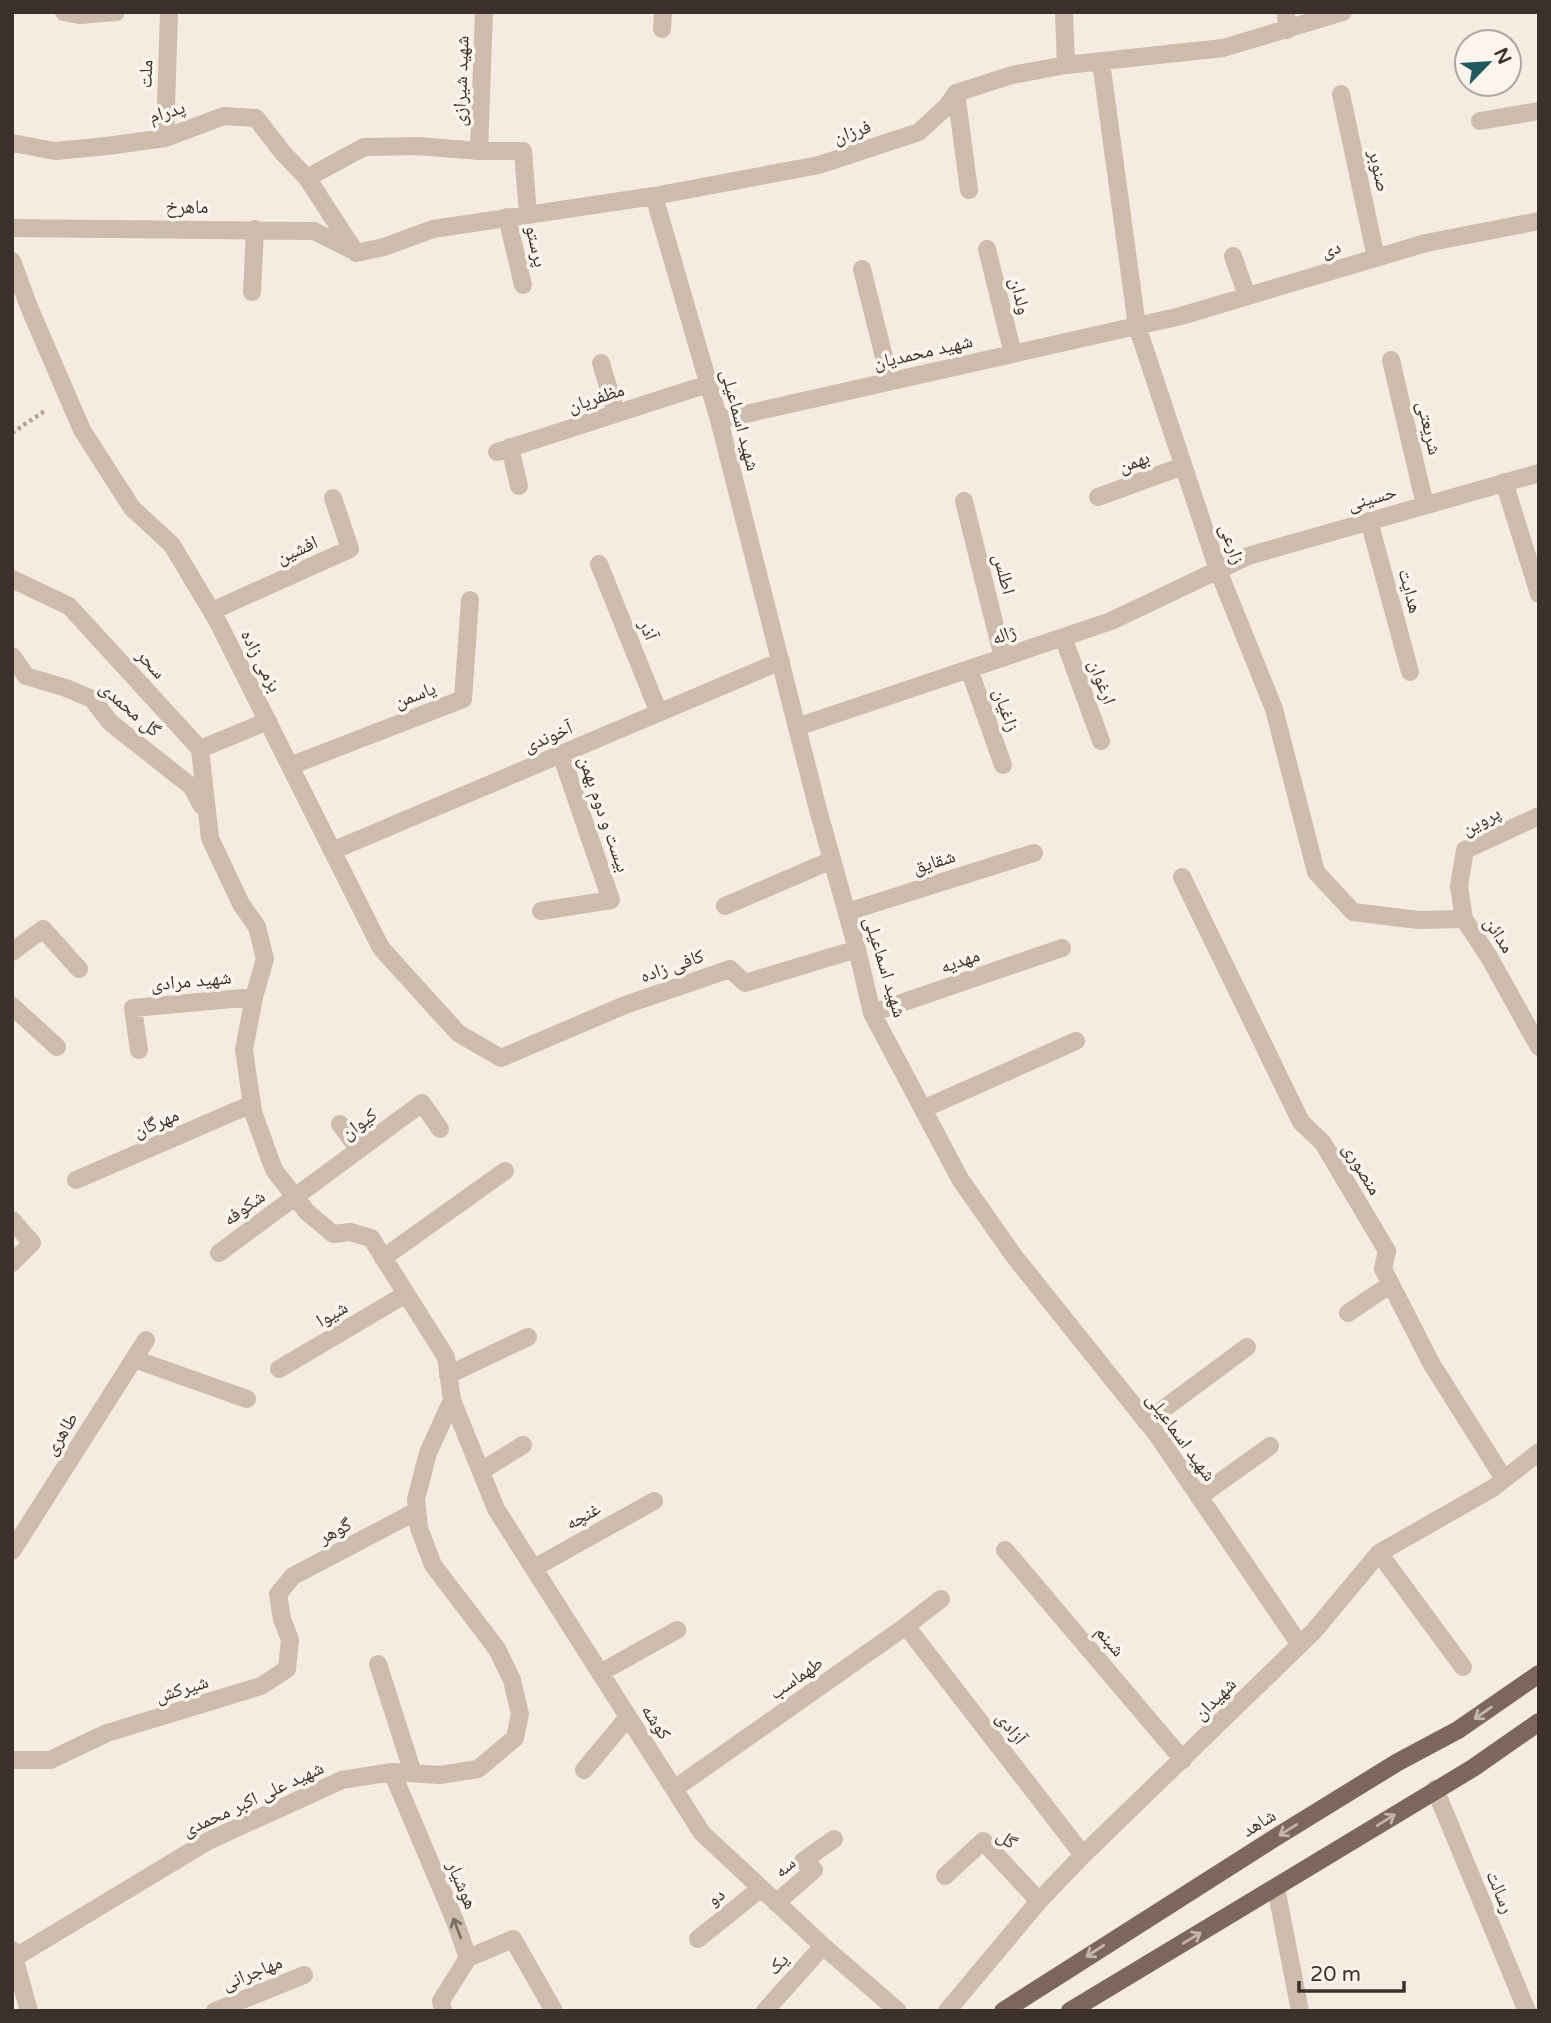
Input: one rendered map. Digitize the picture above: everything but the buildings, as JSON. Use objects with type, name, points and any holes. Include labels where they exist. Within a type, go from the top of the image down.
[{"type":"main road","name":"شاهد","points":[[1003,2011],[1312,1815],[1398,1762],[1458,1730],[1539,1674]]},
{"type":"main road","points":[[1070,2011],[1472,1768],[1539,1722]]},
{"type":"street","points":[[64,12],[79,15],[116,12]]},
{"type":"street","name":"ملت","points":[[165,138],[169,12]]},
{"type":"street","name":"شهید شیرازی","points":[[479,151],[484,12]]},
{"type":"street","points":[[1064,12],[1066,65]]},
{"type":"street","points":[[969,190],[956,93],[1012,75],[1066,65],[1223,48],[1287,21],[1343,12]]},
{"type":"street","name":"زارعی","points":[[1101,62],[1137,326],[1219,570],[1273,709],[1316,872],[1353,912],[1418,920],[1464,919]]},
{"type":"street","name":"فرزان","points":[[356,253],[384,247],[433,229],[654,196],[819,165],[919,132],[947,106],[956,93]]},
{"type":"street","name":"صنوبر","points":[[1341,94],[1376,258]]},
{"type":"street","points":[[1480,121],[1539,111]]},
{"type":"street","name":"پدرام","points":[[12,144],[55,151],[107,146],[165,138],[223,116],[256,118],[307,178],[356,253]]},
{"type":"street","points":[[307,178],[364,147],[418,146],[523,151],[528,215]]},
{"type":"street","name":"شهید اسماعیلی","points":[[654,196],[719,420],[873,1013],[960,1179],[1013,1256],[1146,1422],[1300,1645]]},
{"type":"street","name":"پرستو","points":[[508,218],[523,285]]},
{"type":"street","name":"دی","points":[[1137,326],[1181,316],[1426,243],[1539,221]]},
{"type":"street","name":"ماهرخ","points":[[12,228],[314,231],[356,253]]},
{"type":"street","points":[[252,292],[255,229]]},
{"type":"street","name":"ولدان","points":[[987,249],[1013,354]]},
{"type":"street","points":[[1233,256],[1247,296]]},
{"type":"street","name":"بزمی زاده","points":[[12,261],[82,430],[132,508],[172,545],[212,611],[381,948],[458,1033],[500,1058]]},
{"type":"street","points":[[862,269],[890,381]]},
{"type":"street","name":"شهید محمدیان","points":[[719,420],[1137,326]]},
{"type":"street","name":"شریعتی","points":[[1391,360],[1425,505]]},
{"type":"street","points":[[601,363],[616,413]]},
{"type":"street","name":"مظفریان","points":[[519,486],[503,449],[708,384]]},
{"type":"street","name":"بهمن","points":[[1098,497],[1183,466]]},
{"type":"street","name":"حسینی","points":[[1219,570],[1248,556],[1539,473]]},
{"type":"street","points":[[1504,482],[1539,594]]},
{"type":"street","name":"افشین","points":[[212,611],[350,550],[333,498]]},
{"type":"street","name":"اطلس","points":[[964,501],[1003,658]]},
{"type":"street","name":"هدایت","points":[[1369,521],[1410,672]]},
{"type":"street","name":"آذر","points":[[598,564],[659,713]]},
{"type":"street","name":"ژاله","points":[[797,727],[1111,621],[1219,570]]},
{"type":"street","name":"سحر","points":[[12,579],[69,606],[200,749]]},
{"type":"street","name":"یاسمن","points":[[290,766],[463,699],[470,600]]},
{"type":"street","name":"ارغوان","points":[[1063,637],[1101,741]]},
{"type":"street","name":"گل محمدی","points":[[12,656],[26,676],[92,699],[110,722],[192,787],[206,813]]},
{"type":"street","name":"آخوندی","points":[[332,851],[781,661]]},
{"type":"street","name":"زاغیان","points":[[969,669],[1003,765]]},
{"type":"street","points":[[268,721],[200,749],[210,838],[241,904],[257,927],[265,959],[254,997],[244,1050],[253,1112],[274,1170],[307,1212],[333,1234],[350,1232],[371,1238],[446,1357],[452,1401]]},
{"type":"street","name":"بیست و دوم بهمن","points":[[541,911],[611,900],[561,754]]},
{"type":"street","name":"پروین","points":[[1464,919],[1459,886],[1465,850],[1539,816]]},
{"type":"street","name":"شقایق","points":[[846,912],[1034,853]]},
{"type":"street","points":[[725,906],[832,860]]},
{"type":"street","name":"منصوری","points":[[1182,877],[1301,1122],[1323,1143],[1387,1251],[1382,1269],[1432,1363],[1504,1479]]},
{"type":"street","name":"مدائن","points":[[1464,919],[1489,957],[1539,1047]]},
{"type":"street","points":[[12,952],[43,929],[79,969]]},
{"type":"street","name":"مهدیه","points":[[873,1013],[1062,948]]},
{"type":"street","name":"کافی زاده","points":[[500,1058],[625,1004],[730,969],[745,983],[857,949]]},
{"type":"street","name":"شهید مرادی","points":[[139,1050],[133,1008],[254,997]]},
{"type":"street","points":[[12,1006],[57,1047]]},
{"type":"street","points":[[923,1109],[1076,1041]]},
{"type":"street","name":"کیوان","points":[[295,1197],[422,1103],[440,1129]]},
{"type":"street","name":"مهرگان","points":[[76,1180],[252,1104]]},
{"type":"street","points":[[340,1124],[359,1150]]},
{"type":"street","points":[[383,1258],[505,1171]]},
{"type":"street","name":"شکوفه","points":[[219,1253],[295,1197]]},
{"type":"street","points":[[12,1220],[32,1243],[12,1263]]},
{"type":"street","points":[[1348,1313],[1391,1284]]},
{"type":"street","name":"شیوا","points":[[279,1369],[406,1294]]},
{"type":"street","points":[[448,1375],[528,1337]]},
{"type":"street","name":"طاهری","points":[[12,1551],[146,1340]]},
{"type":"street","points":[[1146,1422],[1247,1347]]},
{"type":"street","points":[[134,1359],[247,1399]]},
{"type":"street","name":"کوشه","points":[[452,1401],[496,1509],[702,1833],[823,1947],[898,2011]]},
{"type":"street","name":"شهید علی اکبر محمدی","points":[[13,1954],[208,1841],[342,1780],[393,1772],[440,1775],[478,1769],[514,1738],[520,1714],[512,1680],[498,1649],[433,1565],[419,1528],[416,1499],[428,1453],[452,1401]]},
{"type":"street","points":[[481,1471],[523,1445]]},
{"type":"street","points":[[1199,1497],[1270,1446]]},
{"type":"street","name":"شهیدان","points":[[947,2011],[1039,1901],[1314,1631],[1379,1553],[1493,1488],[1539,1452]]},
{"type":"street","name":"غنچه","points":[[534,1567],[654,1501]]},
{"type":"street","name":"گوهر","points":[[278,1594],[293,1576],[417,1511]]},
{"type":"street","name":"شبنم","points":[[1005,1550],[1183,1760]]},
{"type":"street","points":[[1379,1553],[1463,1667]]},
{"type":"street","name":"شیرکش","points":[[12,1760],[50,1760],[107,1733],[261,1686],[287,1669],[290,1640],[282,1619],[278,1594]]},
{"type":"street","name":"طهماسب","points":[[674,1789],[941,1599]]},
{"type":"street","name":"آزادی","points":[[906,1626],[1083,1855]]},
{"type":"street","points":[[600,1673],[677,1630]]},
{"type":"street","points":[[378,1664],[413,1773]]},
{"type":"street","points":[[584,1770],[628,1717]]},
{"type":"street","name":"هوشیار","points":[[393,1772],[468,1958]]},
{"type":"street","name":"رسالت","points":[[1435,1790],[1527,2011]]},
{"type":"street","name":"سه","points":[[776,1903],[814,1870],[803,1861],[834,1839]]},
{"type":"street","name":"گل","points":[[945,1876],[983,1841],[1039,1901]]},
{"type":"street","name":"دو","points":[[698,1939],[761,1888]]},
{"type":"street","points":[[1276,1888],[1300,2011]]},
{"type":"street","points":[[443,2011],[442,2001],[468,1958],[513,1938],[554,2011]]},
{"type":"street","name":"یک","points":[[765,2011],[823,1947]]},
{"type":"street","points":[[13,1954],[29,2011]]},
{"type":"street","name":"مهاجرانی","points":[[215,2011],[304,1975]]},
{"type":"path","points":[[12,433],[68,396]]}]
